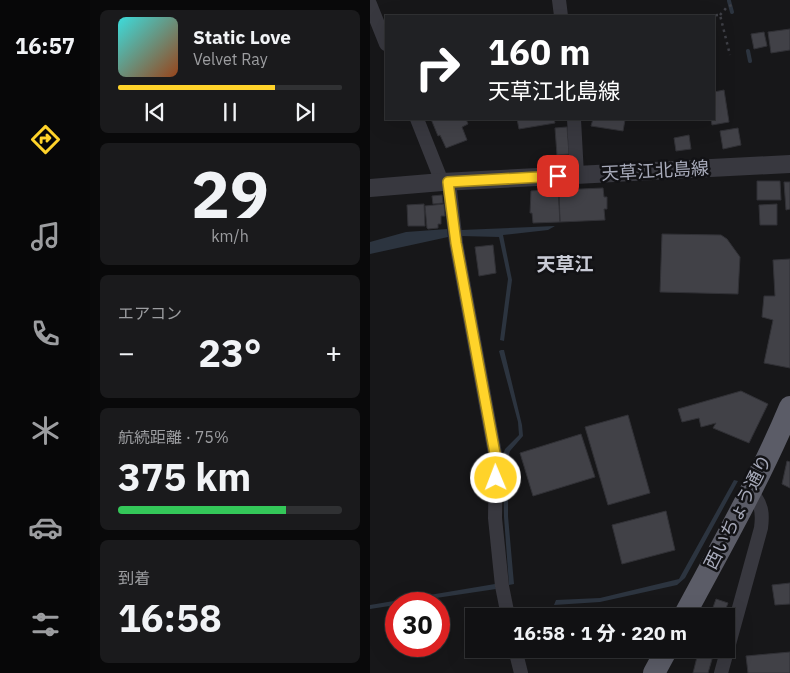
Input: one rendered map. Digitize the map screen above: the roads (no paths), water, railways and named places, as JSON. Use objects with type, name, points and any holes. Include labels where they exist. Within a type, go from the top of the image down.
[{"type":"highway","name":"西いちょう通り","points":[[688,608],[750,491],[790,406]]},
{"type":"highway","points":[[654,673],[662,658]]},
{"type":"street","points":[[559,0],[561,15]]},
{"type":"street","points":[[370,4],[385,42]]},
{"type":"street","points":[[417,120],[446,182],[496,459],[495,518],[502,586],[506,608]]},
{"type":"street","points":[[574,120],[577,175]]},
{"type":"street","name":"天草江北島線","points":[[370,188],[446,182],[790,164]]},
{"type":"street","points":[[721,673],[761,528],[761,506],[758,498],[750,491]]},
{"type":"street","points":[[517,658],[521,673]]},
{"type":"water","points":[[555,226],[548,230],[503,235],[512,280],[504,341],[500,340],[508,279],[499,237],[461,236],[461,230]]},
{"type":"water","points":[[447,229],[448,237],[370,254],[370,242],[406,232]]},
{"type":"water","points":[[504,350],[523,436],[510,451],[508,458],[508,516],[514,584],[509,585],[504,517],[503,455],[505,449],[519,435],[518,422],[499,351]]},
{"type":"water","points":[[734,480],[738,481],[685,578],[677,585],[600,602],[554,605],[556,600],[600,598],[679,579]]},
{"type":"water","points":[[495,584],[496,589],[450,596],[450,592],[447,592]]},
{"type":"water","points":[[385,602],[385,607],[370,609],[370,605]]},
{"type":"waterway","points":[[729,1],[732,12]]},
{"type":"waterway","points":[[748,51],[750,61]]},
{"type":"district","name":"天草江","points":[[565,264]]}]
